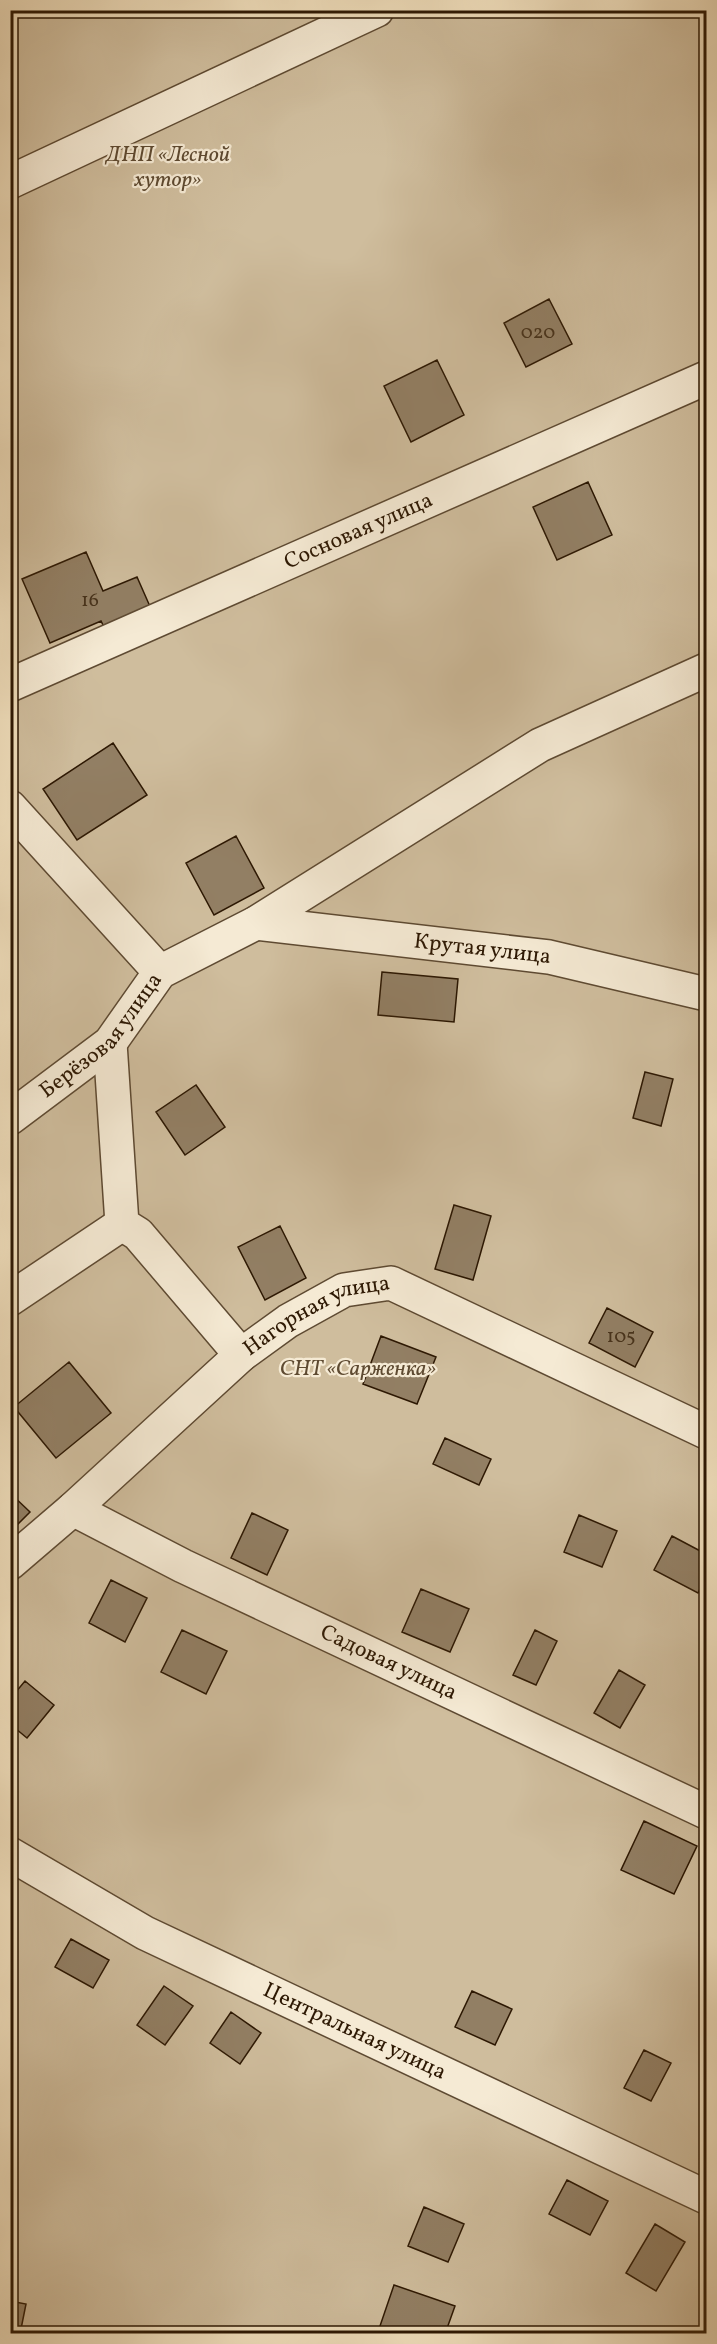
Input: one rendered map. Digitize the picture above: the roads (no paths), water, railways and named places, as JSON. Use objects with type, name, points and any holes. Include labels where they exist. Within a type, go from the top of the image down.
[{"type":"street","points":[[10,182],[377,10]]},
{"type":"street","name":"Сосновая улица","points":[[10,686],[706,378]]},
{"type":"street","name":"Берёзовая улица","points":[[10,1118],[110,1043],[160,972],[256,923],[540,745],[706,670]]},
{"type":"street","points":[[10,807],[160,972]]},
{"type":"street","name":"Крутая улица","points":[[256,923],[549,957],[706,994]]},
{"type":"street","points":[[110,1043],[122,1224]]},
{"type":"street","points":[[10,1299],[122,1224]]},
{"type":"street","points":[[122,1224],[138,1234],[241,1355]]},
{"type":"street","name":"Нагорная улица","points":[[10,1563],[73,1509],[241,1355],[288,1321],[344,1290],[391,1283],[706,1432]]},
{"type":"street","name":"Садовая улица","points":[[73,1509],[183,1566],[706,1812]]},
{"type":"street","name":"Центральная улица","points":[[10,1854],[145,1933],[706,2197]]},
{"type":"park label","name":"ДНП «Лесной хутор»","points":[[168,168]]},
{"type":"park label","name":"СНТ «Сарженка»","points":[[358,1369]]}]
